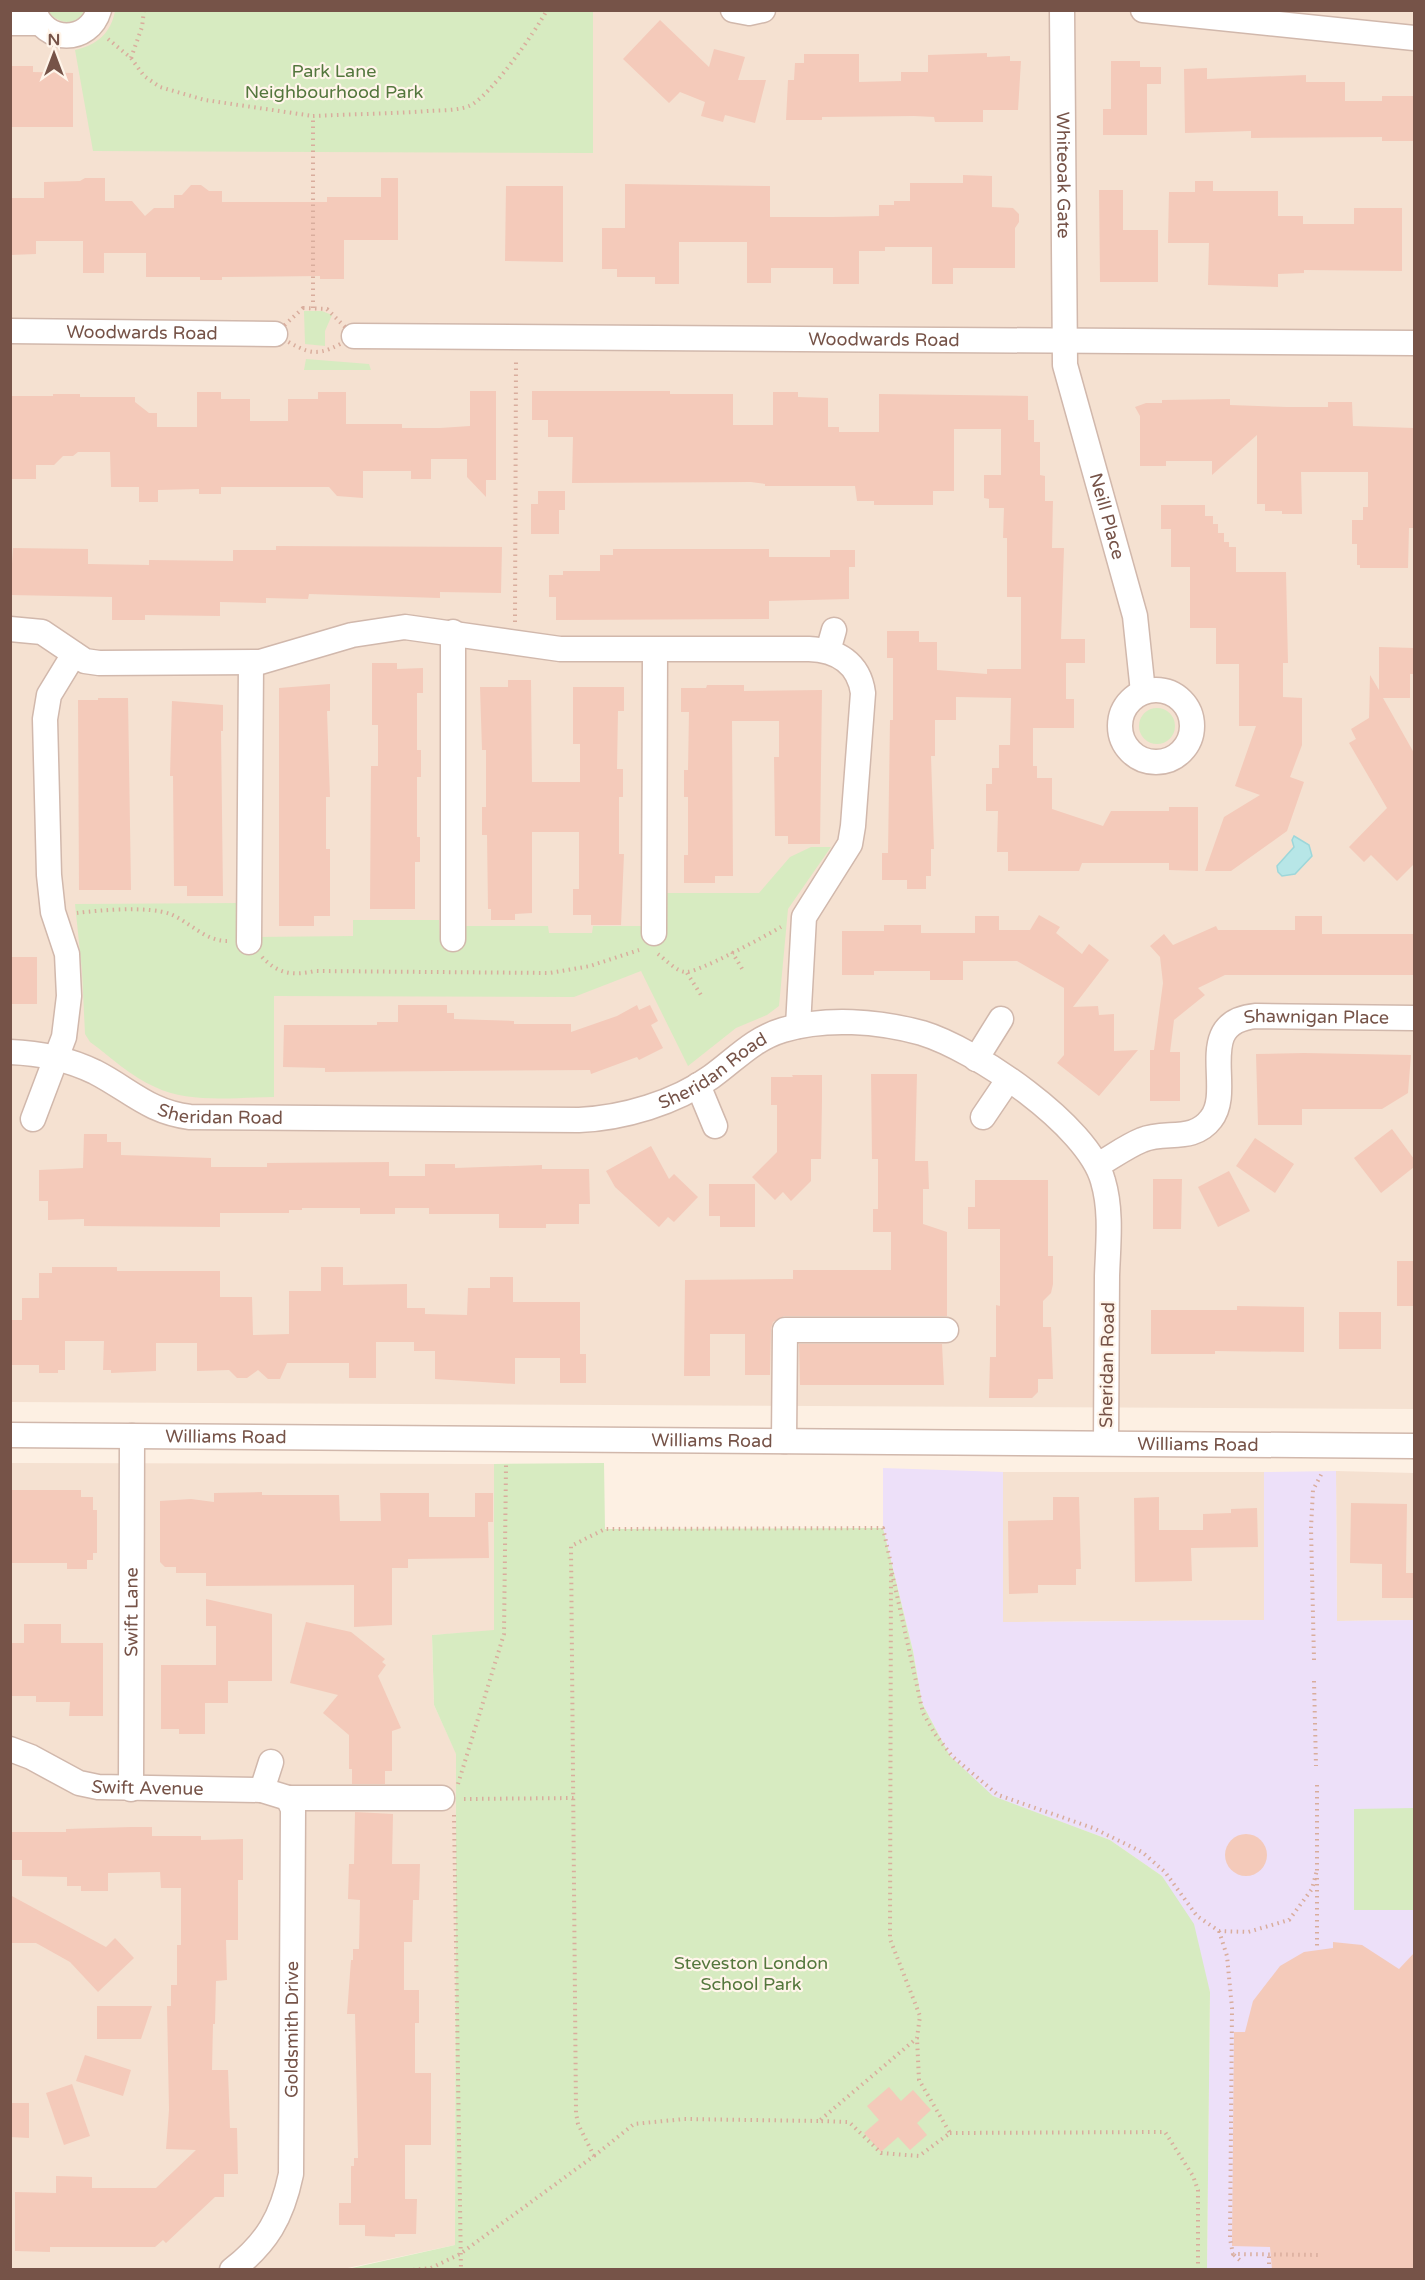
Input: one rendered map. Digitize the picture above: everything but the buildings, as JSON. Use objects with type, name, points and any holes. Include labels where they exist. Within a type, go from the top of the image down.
[{"type":"street","points":[[733,10],[749,14],[763,10]]},
{"type":"street","name":"Whiteoak Gate","points":[[1062,10],[1064,339]]},
{"type":"street","points":[[1143,10],[1414,38]]},
{"type":"street","points":[[10,23],[36,17],[57,35],[73,36],[100,22]]},
{"type":"street","name":"Woodwards Road","points":[[10,332],[275,334]]},
{"type":"street","name":"Woodwards Road","points":[[354,336],[1414,343]]},
{"type":"street","name":"Neill Place","points":[[1064,339],[1065,365],[1135,616],[1143,692]]},
{"type":"street","points":[[10,629],[45,627],[74,654],[85,661],[99,663],[251,663],[384,628],[405,627],[554,648],[655,650],[831,640],[853,666],[862,686],[854,818],[849,844],[804,917],[798,1026]]},
{"type":"street","points":[[453,632],[453,939]]},
{"type":"street","points":[[654,933],[655,650]]},
{"type":"street","points":[[33,1119],[64,1037],[68,971],[65,946],[53,912],[49,875],[45,711],[53,687],[74,654]]},
{"type":"street","points":[[249,942],[251,663]]},
{"type":"street","name":"Shawnigan Place","points":[[1098,1165],[1142,1140],[1186,1135],[1211,1119],[1217,1100],[1220,1044],[1228,1029],[1240,1019],[1256,1016],[1414,1018]]},
{"type":"street","points":[[976,1059],[1001,1019]]},
{"type":"street","name":"Sheridan Road","points":[[10,1052],[57,1059],[96,1073],[160,1111],[202,1118],[593,1120],[636,1110],[698,1085],[750,1045],[798,1026],[858,1023],[904,1029],[938,1038],[976,1059],[1060,1118],[1098,1165],[1104,1184],[1108,1224],[1106,1443]]},
{"type":"street","points":[[983,1117],[1008,1080]]},
{"type":"street","points":[[698,1085],[715,1126]]},
{"type":"street","points":[[784,1442],[785,1330],[946,1330]]},
{"type":"street","name":"Williams Road","points":[[10,1435],[1414,1446]]},
{"type":"street","name":"Swift Lane","points":[[130,1789],[132,1436]]},
{"type":"street","name":"Swift Avenue","points":[[10,1749],[31,1757],[79,1783],[98,1787],[262,1790]]},
{"type":"street","points":[[272,1762],[262,1790],[288,1798],[448,1799]]},
{"type":"street","name":"Goldsmith Drive","points":[[232,2270],[249,2257],[272,2229],[285,2206],[291,2174],[293,1809],[288,1798]]},
{"type":"path","points":[[131,58],[142,27],[144,10]]},
{"type":"path","points":[[100,22],[148,80],[176,93],[313,116],[413,112],[468,106],[481,97],[510,63],[547,10]]},
{"type":"path","points":[[313,116],[313,308]]},
{"type":"path","points":[[303,308],[313,308],[331,311],[354,336],[328,352],[304,352],[275,334],[303,308]]},
{"type":"path","points":[[515,629],[516,338]]},
{"type":"path","points":[[73,914],[162,912],[176,917],[213,941],[249,942],[271,966],[291,974],[315,971],[560,972],[590,966],[648,947],[687,973],[701,995]]},
{"type":"path","points":[[687,973],[745,948],[788,922]]},
{"type":"path","points":[[732,952],[744,972]]},
{"type":"path","points":[[460,2270],[448,1799],[504,1634],[506,1465]]},
{"type":"path","points":[[1314,1660],[1311,1528],[1313,1490],[1323,1471]]},
{"type":"path","points":[[594,2156],[578,2124],[576,2113],[571,1546],[605,1529],[883,1528],[923,1713],[952,1756],[998,1795],[1093,1828],[1142,1852],[1165,1872],[1197,1916],[1219,1931],[1248,1932],[1289,1920],[1312,1889],[1317,1870]]},
{"type":"path","points":[[891,1564],[890,1939],[920,2016],[918,2038],[920,2080],[951,2133]]},
{"type":"path","points":[[1314,1681],[1316,1766]]},
{"type":"path","points":[[1317,1785],[1317,1950]]},
{"type":"path","points":[[448,1799],[574,1798]]},
{"type":"path","points":[[1219,1931],[1227,1956],[1232,2008],[1230,2240],[1233,2254],[1243,2263]]},
{"type":"path","points":[[819,2121],[918,2038]]},
{"type":"path","points":[[413,2270],[431,2268],[460,2254],[634,2124],[684,2119],[849,2122],[881,2153],[919,2156],[951,2133],[1165,2132],[1193,2176],[1198,2190],[1198,2270]]},
{"type":"path","points":[[1233,2254],[1322,2255]]},
{"type":"path","points":[[1269,2255],[1269,2270]]},
{"type":"shaded area","points":[[11,11],[1414,11],[1414,1409],[11,1402]]},
{"type":"shaded area","points":[[11,1463],[494,1464],[494,1631],[432,1635],[434,1705],[456,1753],[455,2245],[343,2269],[11,2270]]},
{"type":"shaded area","points":[[883,1468],[1003,1472],[1003,1622],[1264,1620],[1264,1472],[1336,1471],[1337,1621],[1414,1620],[1414,2269],[1207,2269],[1210,1992],[1162,1876],[1110,1840],[992,1796],[950,1756],[922,1703],[913,1651],[883,1528]]},
{"type":"shaded area","points":[[1336,1471],[1414,1473],[1414,1620],[1337,1621]]},
{"type":"shaded area","points":[[1003,1472],[1264,1472],[1264,1620],[1003,1622]]},
{"type":"green space","points":[[48,11],[85,11],[77,19],[67,22],[57,19]]},
{"type":"green space","name":"Park Lane Neighbourhood Park","points":[[115,11],[593,11],[593,153],[93,151],[75,50],[90,45],[102,37],[110,26]]},
{"type":"green space","points":[[304,311],[322,311],[332,315],[325,331],[325,346],[305,344]]},
{"type":"green space","points":[[306,359],[369,364],[371,370],[304,370]]},
{"type":"green space","points":[[1157,708],[1170,713],[1175,726],[1170,739],[1157,744],[1144,739],[1139,726],[1144,713]]},
{"type":"green space","points":[[811,847],[831,847],[788,909],[779,1006],[767,1015],[736,1028],[688,1066],[641,971],[574,997],[274,996],[274,1097],[198,1098],[169,1092],[146,1083],[129,1072],[90,1042],[85,1034],[82,971],[75,904],[241,903],[242,937],[353,936],[353,920],[439,920],[440,936],[465,936],[465,926],[548,926],[549,933],[592,933],[593,926],[642,926],[642,931],[666,893],[759,893],[790,857]]},
{"type":"green space","name":"Steveston London School Park","points":[[604,1463],[605,1529],[883,1528],[913,1651],[922,1703],[950,1756],[993,1796],[1110,1840],[1162,1876],[1194,1924],[1210,1992],[1207,2269],[343,2270],[455,2245],[456,1754],[434,1705],[432,1635],[494,1630],[494,1464]]},
{"type":"green space","points":[[1414,1808],[1414,1910],[1354,1910],[1354,1809]]},
{"type":"water","points":[[1294,836],[1309,845],[1312,856],[1295,874],[1282,876],[1277,866],[1294,847],[1292,840]]}]
